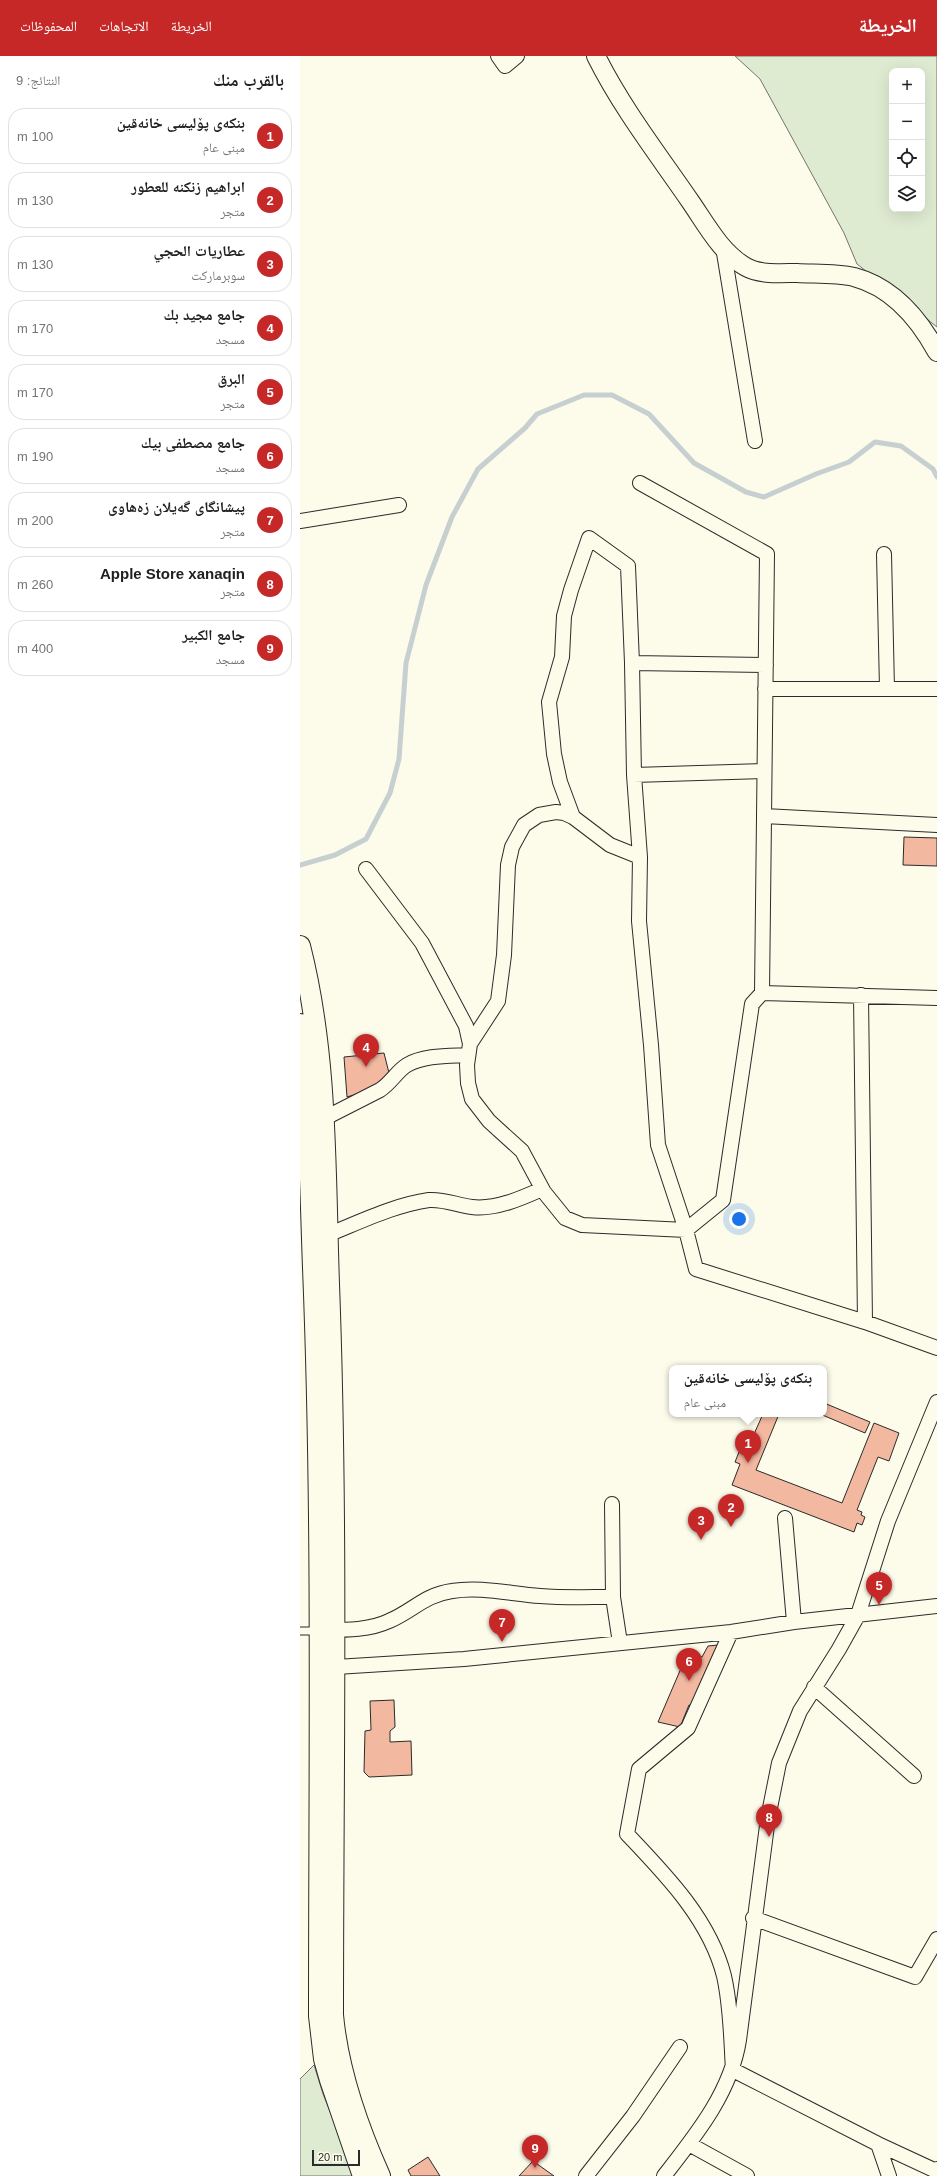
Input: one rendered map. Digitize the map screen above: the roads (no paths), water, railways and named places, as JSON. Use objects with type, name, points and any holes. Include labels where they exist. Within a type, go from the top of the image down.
[{"type":"main road","points":[[300,946],[315,1023],[323,1119],[333,1380],[328,1630],[333,2015],[338,2056],[380,2176]]},
{"type":"main road","points":[[300,1024],[307,1109],[328,1630]]},
{"type":"main road","points":[[328,1668],[319,2016],[320,2038],[330,2080],[363,2176]]},
{"type":"street","points":[[498,56],[505,66],[517,56]]},
{"type":"street","points":[[596,56],[608,79],[643,135],[723,247],[736,262],[748,269],[778,273],[833,274],[866,281],[892,297],[910,313],[937,352]]},
{"type":"street","points":[[723,247],[755,441]]},
{"type":"street","points":[[366,869],[422,943],[466,1026],[469,1050],[468,1084],[472,1100],[489,1121],[514,1141],[522,1150],[542,1189],[565,1218],[582,1225],[686,1230],[723,1200],[752,1004],[762,993],[767,554],[640,483]]},
{"type":"street","points":[[300,521],[399,505]]},
{"type":"street","points":[[573,817],[560,782],[554,754],[549,702],[562,657],[564,616],[571,590],[589,538],[628,566],[632,663],[634,776],[640,858],[640,927],[651,1045],[658,1145],[686,1230],[696,1269],[865,1322],[937,1348]]},
{"type":"street","points":[[884,554],[887,689]]},
{"type":"street","points":[[632,663],[766,665]]},
{"type":"street","points":[[765,689],[937,689]]},
{"type":"street","points":[[634,776],[764,772]]},
{"type":"street","points":[[323,1119],[380,1090],[388,1084],[406,1065],[469,1050],[498,1002],[504,955],[508,865],[512,846],[524,825],[539,815],[556,812],[573,817],[610,845],[640,858]]},
{"type":"street","points":[[764,816],[937,825]]},
{"type":"street","points":[[762,993],[937,998]]},
{"type":"street","points":[[861,995],[865,1322]]},
{"type":"street","points":[[327,1235],[384,1212],[419,1202],[439,1200],[466,1206],[481,1207],[519,1199],[542,1189]]},
{"type":"street","points":[[664,2176],[689,2144],[720,2096],[733,2070],[739,2040],[753,1918],[769,1811],[779,1763],[794,1724],[814,1687],[839,1650],[858,1615],[891,1515],[937,1402]]},
{"type":"street","points":[[612,1504],[613,1597],[620,1643]]},
{"type":"street","points":[[785,1518],[794,1622]]},
{"type":"street","points":[[328,1630],[369,1627],[382,1624],[405,1613],[427,1598],[453,1591],[469,1590],[541,1597],[613,1597]]},
{"type":"street","points":[[328,1668],[464,1659],[731,1632],[794,1622],[937,1606]]},
{"type":"street","points":[[731,1632],[688,1728],[639,1769],[627,1834],[664,1872],[698,1919],[712,1945],[724,1974],[727,1991],[733,2070]]},
{"type":"street","points":[[814,1687],[914,1776]]},
{"type":"street","points":[[753,1918],[915,1978],[937,1939]]},
{"type":"street","points":[[586,2176],[633,2116],[680,2047]]},
{"type":"street","points":[[733,2070],[915,2162],[934,2170],[937,2169]]},
{"type":"street","points":[[689,2144],[746,2176]]},
{"type":"street","points":[[878,2144],[888,2172],[915,2162]]},
{"type":"lane","points":[[300,1631],[328,1630]]},
{"type":"waterway","points":[[300,865],[335,855],[366,839],[390,793],[399,759],[406,663],[426,585],[452,517],[478,469],[525,428],[537,414],[584,395],[612,395],[649,414],[694,463],[746,492],[764,497],[816,474],[849,462],[875,442],[901,446],[933,469],[937,477]]},
{"type":"place","name":"جامع مجيد بك","points":[[366,1067]]},
{"type":"place","name":"بنکەی پۆلیسی خانەقین","points":[[748,1463]]},
{"type":"place","name":"ابراهيم زنكنه للعطور","points":[[731,1527]]},
{"type":"place","name":"عطاريات الحجي","points":[[701,1540]]},
{"type":"place","name":"البرق","points":[[879,1605]]},
{"type":"place","name":"پیشانگای گەیلان زەهاوی","points":[[502,1642]]},
{"type":"place","name":"جامع مصطفى بيك","points":[[689,1681]]},
{"type":"place","name":"Apple Store xanaqin","points":[[769,1837]]},
{"type":"place","name":"جامع الكبير","points":[[535,2168]]}]
